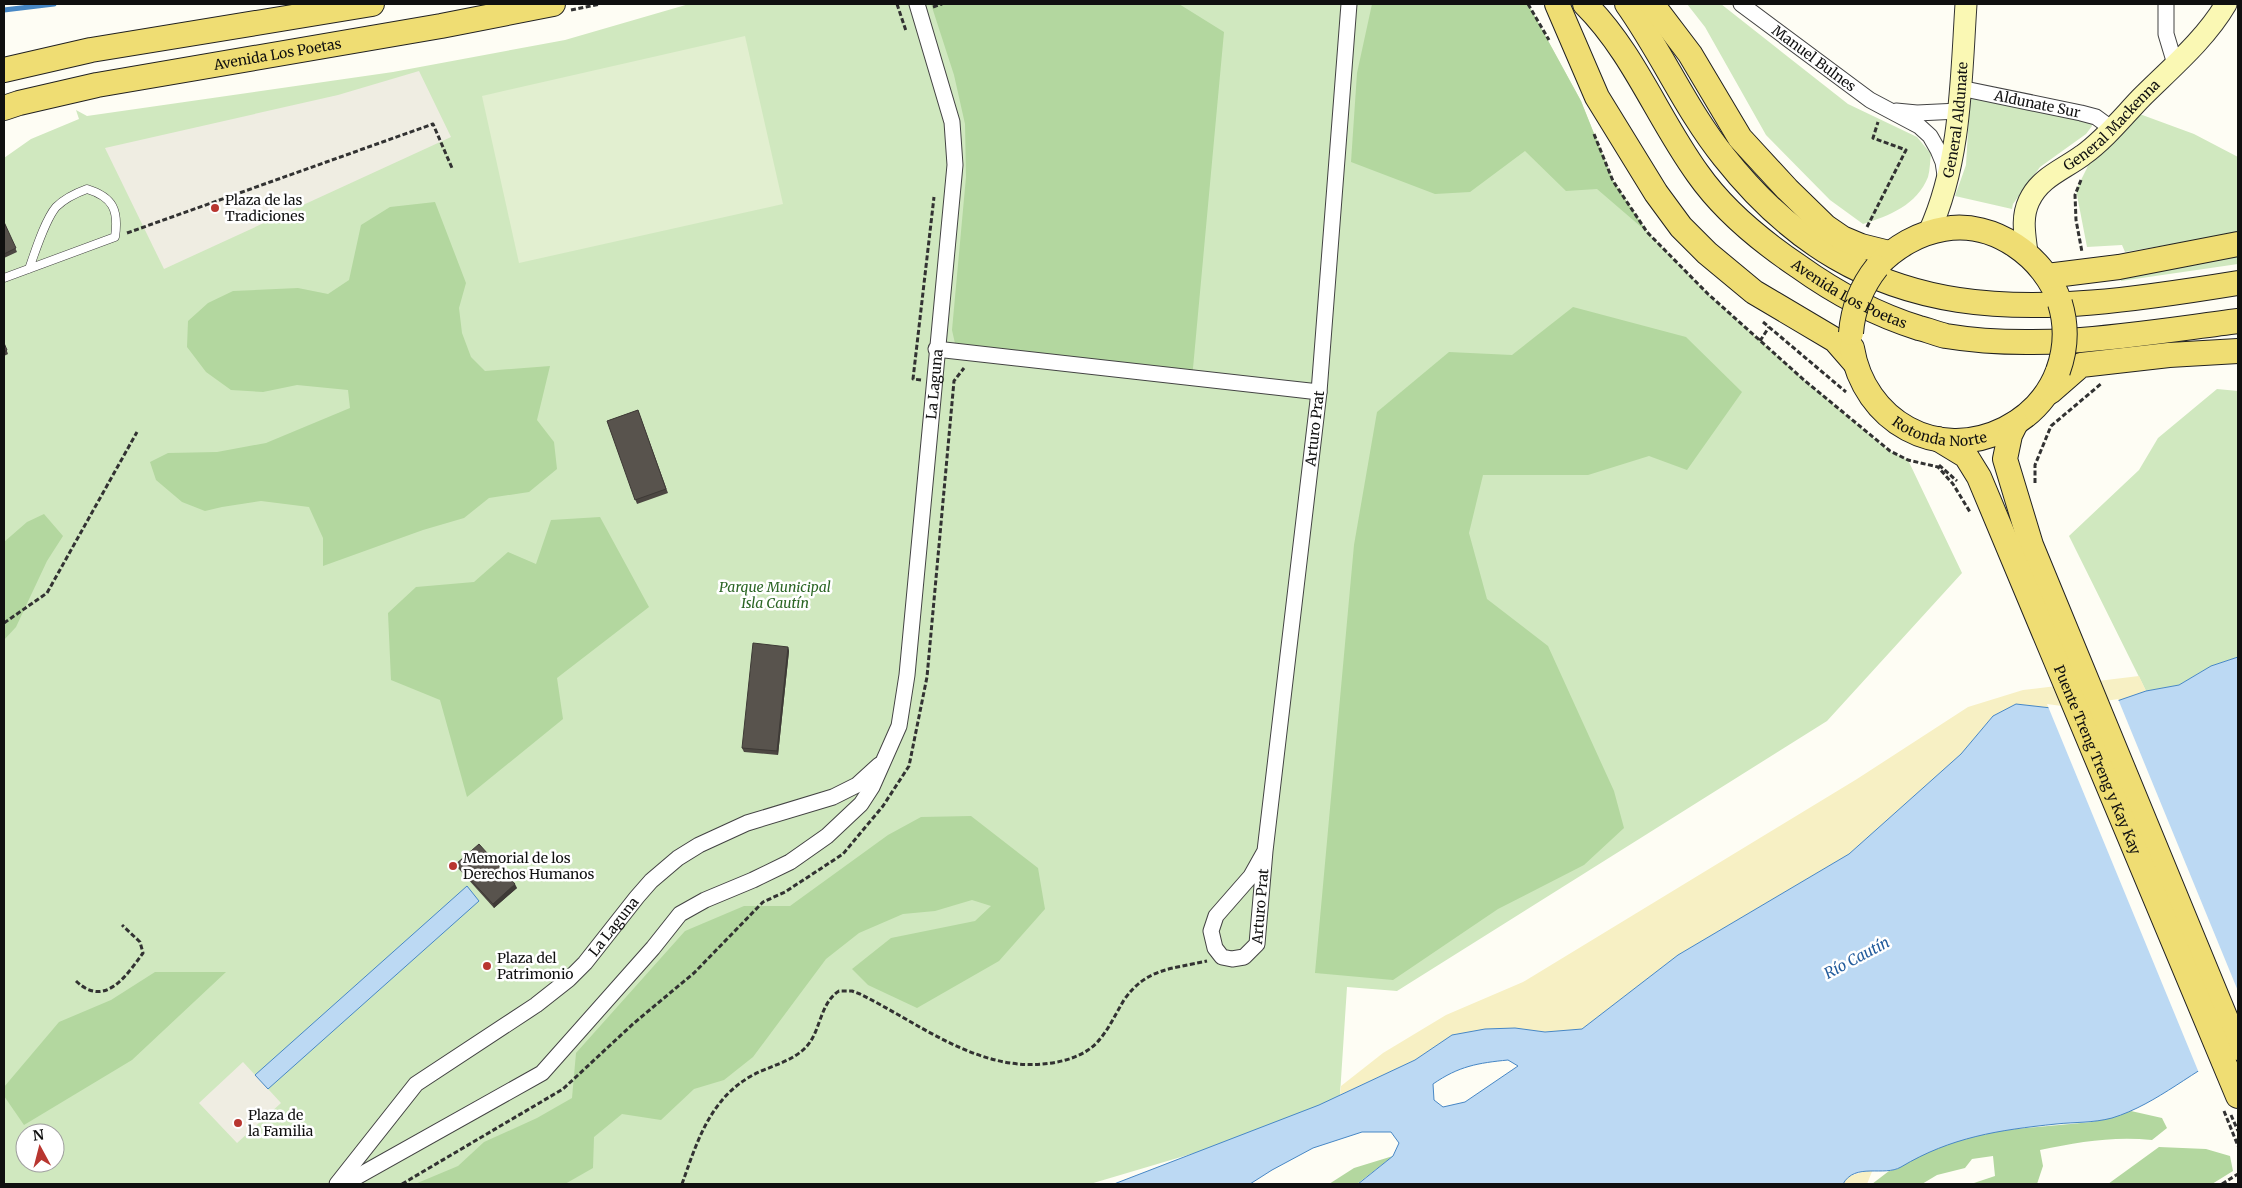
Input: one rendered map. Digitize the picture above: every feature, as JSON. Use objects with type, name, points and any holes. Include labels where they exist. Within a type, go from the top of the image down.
[{"type":"main road","points":[[4,70],[91,50],[372,4]]},
{"type":"main road","name":"Avenida Los Poetas","points":[[4,108],[97,85],[441,26],[553,4]]},
{"type":"main road","points":[[1557,4],[1598,97],[1656,193],[1681,227],[1707,253],[1754,292],[1834,340],[1855,363]]},
{"type":"main road","name":"Avenida Los Poetas","points":[[1585,4],[1615,40],[1698,175],[1722,202],[1772,249],[1851,301],[1892,319],[1945,336],[2027,342],[2100,338],[2238,321]]},
{"type":"main road","name":"Avenida Los Poetas","points":[[1627,4],[1652,41],[1703,128],[1740,178],[1760,199],[1803,237],[1854,269],[1904,289],[1930,296],[1990,305],[2025,307],[2112,300],[2238,283]]},
{"type":"main road","points":[[1652,4],[1690,54],[1740,138],[1787,189],[1826,227],[1842,238],[1861,246],[1883,260],[1914,238],[1929,232],[1953,228],[1991,234],[2014,244],[2027,253],[2047,276],[2120,266],[2238,244]]},
{"type":"main road","name":"General Aldunate","points":[[1929,232],[1939,210],[1946,185],[1959,110],[1966,4]]},
{"type":"main road","name":"General Mackenna","points":[[2027,253],[2023,220],[2029,199],[2048,176],[2083,155],[2111,128],[2206,32],[2226,4]]},
{"type":"main road","name":"Rotonda Norte","points":[[1883,260],[1862,289],[1856,303],[1851,333],[1855,363],[1862,381],[1872,398],[1884,412],[1917,433],[1938,439],[1962,442],[1988,437],[2016,423],[2034,410],[2047,394],[2058,371],[2065,346],[2065,328],[2060,303],[2047,276]]},
{"type":"main road","points":[[2047,394],[2081,365],[2169,355],[2238,352]]},
{"type":"main road","name":"Puente Treng Treng y Kay Kay","points":[[2016,423],[2010,435],[2006,459],[2024,553],[2238,1096]]},
{"type":"main road","name":"Puente Treng Treng y Kay Kay","points":[[1938,439],[1960,451],[1972,463],[2024,553],[2238,1048]]},
{"type":"street","name":"La Laguna","points":[[344,1184],[542,1073],[680,914],[705,900],[790,862],[826,836],[861,804],[872,786],[900,726],[906,683],[936,349],[955,165],[952,122],[918,4]]},
{"type":"street","name":"Arturo Prat","points":[[1265,851],[1251,876],[1216,916],[1211,931],[1215,948],[1222,957],[1232,959],[1244,957],[1257,944],[1265,851],[1318,392],[1349,4]]},
{"type":"street","name":"Manuel Bulnes","points":[[1741,4],[1886,109],[1919,126],[1930,136],[1943,162],[1946,185]]},
{"type":"street","points":[[2166,4],[2166,34],[2175,64]]},
{"type":"street","name":"Aldunate Sur","points":[[1960,88],[2074,111],[2096,117],[2111,128]]},
{"type":"street","points":[[1886,109],[1917,113],[1959,110]]},
{"type":"street","points":[[936,349],[1318,392]]},
{"type":"street","name":"La Laguna","points":[[337,1184],[416,1084],[536,1005],[569,979],[585,963],[637,896],[678,858],[699,845],[747,823],[833,797],[858,785],[882,762]]},
{"type":"lane","points":[[4,278],[29,269],[115,237],[118,221],[113,206],[102,193],[87,189],[71,196],[56,208],[38,242],[29,269]]},
{"type":"path","points":[[897,4],[907,32]]},
{"type":"path","points":[[1863,236],[1906,150],[1873,138],[1886,109]]},
{"type":"path","points":[[115,237],[434,124],[452,168]]},
{"type":"path","points":[[2082,253],[2076,220],[2075,195],[2084,174],[2093,164],[2083,155]]},
{"type":"path","points":[[913,379],[935,188]]},
{"type":"path","points":[[2034,491],[2035,465],[2051,426],[2110,377]]},
{"type":"path","points":[[4,623],[48,593],[136,432]]},
{"type":"path","points":[[402,1184],[563,1090],[634,1023],[694,973],[763,902],[785,892],[843,854],[883,806],[909,766],[927,677]]},
{"type":"path","points":[[76,981],[87,990],[107,991],[118,984],[131,969],[143,953],[140,942],[122,925]]},
{"type":"path","points":[[682,1184],[701,1132],[716,1108],[731,1092],[752,1076],[800,1053],[808,1046],[829,1001],[839,991],[852,991],[860,994],[944,1040],[984,1058],[1020,1064],[1050,1064],[1076,1057],[1099,1041],[1125,999],[1148,976],[1174,966],[1222,957]]},
{"type":"path","points":[[2222,1184],[2238,1174]]},
{"type":"green space","name":"Parque Municipal Isla Cautín","points":[[689,4],[1528,4],[1581,101],[1613,181],[1647,232],[1708,294],[1804,380],[1889,451],[1908,460],[1962,573],[1827,721],[1397,991],[1347,987],[1339,1110],[1090,1184],[4,1184],[4,158],[31,139],[79,119],[76,110],[87,116],[393,72],[565,40]]},
{"type":"green space","points":[[931,4],[1179,4],[1224,32],[1192,379],[956,348],[952,330],[966,177],[965,124],[954,75]]},
{"type":"green space","points":[[1372,4],[1528,4],[1581,101],[1613,181],[1647,232],[1597,189],[1566,191],[1525,151],[1470,192],[1435,194],[1351,162],[1357,73]]},
{"type":"green space","points":[[1687,4],[1721,4],[1848,104],[1917,137],[1931,154],[1928,177],[1917,195],[1892,213],[1863,224],[1830,200],[1766,135],[1705,27]]},
{"type":"green space","points":[[745,36],[783,204],[519,263],[482,96]]},
{"type":"green space","points":[[1970,97],[2090,120],[2092,126],[2086,134],[2040,167],[2013,204],[2012,209],[1955,196],[1966,165]]},
{"type":"green space","points":[[2126,109],[2194,134],[2238,157],[2238,233],[2125,252],[2122,245],[2087,247],[2076,190],[2087,168],[2091,154]]},
{"type":"green space","points":[[435,202],[466,283],[459,308],[462,333],[471,357],[485,371],[550,366],[537,420],[554,442],[557,469],[529,492],[489,498],[464,518],[423,530],[323,566],[323,538],[309,507],[261,501],[205,511],[182,502],[156,480],[150,462],[168,453],[217,452],[266,443],[350,408],[348,390],[297,385],[263,392],[231,390],[206,372],[187,347],[188,321],[208,303],[233,291],[298,288],[328,294],[349,280],[361,225],[390,207]]},
{"type":"green space","points":[[2238,250],[2238,264],[2121,281],[2120,273]]},
{"type":"green space","points":[[1573,307],[1686,337],[1742,392],[1687,470],[1649,456],[1588,475],[1483,475],[1469,533],[1487,599],[1548,646],[1614,791],[1624,828],[1584,865],[1498,909],[1393,980],[1315,973],[1354,545],[1377,412],[1449,352],[1512,355]]},
{"type":"green space","points":[[2217,389],[2238,391],[2238,657],[2211,666],[2179,685],[2146,691],[2069,536],[2139,470],[2158,438]]},
{"type":"green space","points":[[44,514],[63,536],[47,561],[16,627],[4,640],[4,542],[27,522]]},
{"type":"green space","points":[[600,517],[649,607],[557,678],[563,719],[467,797],[440,700],[391,680],[388,613],[416,587],[474,582],[508,552],[536,564],[551,520]]},
{"type":"green space","points":[[971,816],[1038,868],[1045,909],[999,961],[917,1008],[868,985],[852,969],[891,938],[975,921],[991,906],[972,900],[935,911],[903,914],[859,933],[826,959],[753,1057],[724,1080],[694,1089],[661,1120],[622,1114],[594,1137],[593,1168],[565,1184],[415,1184],[458,1166],[484,1142],[537,1118],[572,1098],[576,1053],[685,931],[744,906],[790,906],[888,835],[921,817]]},
{"type":"green space","points":[[155,972],[226,972],[132,1060],[27,1123],[23,1123],[4,1096],[4,1087],[59,1022],[111,1000]]},
{"type":"green space","points":[[2131,1111],[2162,1118],[2167,1128],[2152,1140],[2096,1140],[2040,1150],[2043,1166],[2037,1184],[1971,1184],[1995,1176],[1993,1156],[1972,1159],[1965,1168],[1937,1175],[1922,1184],[1872,1184],[1889,1171],[1897,1169],[1917,1157],[1950,1143],[1994,1131],[2092,1122]]},
{"type":"green space","points":[[2159,1147],[2206,1149],[2230,1156],[2233,1171],[2212,1184],[2108,1184]]},
{"type":"green space","points":[[1393,1156],[1357,1184],[1329,1184],[1354,1168]]},
{"type":"sand","points":[[2139,676],[2146,691],[2117,701],[2069,710],[2016,704],[1993,716],[1961,754],[1849,854],[1678,955],[1582,1029],[1545,1032],[1515,1028],[1452,1035],[1415,1060],[1340,1095],[1341,1086],[1383,1053],[1446,1015],[1523,982],[1857,779],[1968,707],[2023,690]]},
{"type":"sand","points":[[1873,1169],[1867,1184],[1843,1184],[1846,1177]]},
{"type":"shaded area","name":"Plaza de las Tradiciones","points":[[419,71],[451,137],[164,269],[105,148],[338,95]]},
{"type":"shaded area","name":"Plaza de la Familia","points":[[243,1062],[281,1103],[237,1143],[199,1103]]},
{"type":"water","name":"Río Cautín","points":[[2238,657],[2238,1049],[2129,1112],[2098,1121],[2035,1126],[1976,1136],[1938,1148],[1894,1170],[1855,1173],[1848,1177],[1843,1184],[1358,1184],[1393,1156],[1399,1143],[1391,1132],[1362,1132],[1313,1148],[1250,1184],[1114,1184],[1319,1105],[1415,1060],[1452,1035],[1485,1029],[1515,1028],[1545,1032],[1582,1029],[1678,955],[1849,854],[1961,754],[1993,716],[2016,704],[2069,710],[2117,701],[2146,691],[2179,685],[2211,666]],"holes":[[[1508,1060],[1518,1066],[1465,1102],[1443,1107],[1434,1100],[1433,1084],[1460,1069],[1487,1062]]]},
{"type":"water","points":[[467,886],[479,901],[268,1089],[255,1075]]},
{"type":"pier","points":[[2118,699],[2238,991],[2238,1052],[2199,1073],[2047,704],[2069,707]]},
{"type":"building","points":[[4,222],[16,248],[4,254]]},
{"type":"building","points":[[638,410],[666,489],[635,500],[607,421]]},
{"type":"building","points":[[753,643],[788,647],[777,751],[742,748]]},
{"type":"building","points":[[479,844],[515,884],[493,904],[456,864]]},
{"type":"waterway","points":[[4,10],[54,4]]},
{"type":"place","name":"Plaza de las Tradiciones","points":[[215,208]]},
{"type":"place","name":"Memorial de los Derechos Humanos","points":[[453,866]]},
{"type":"place","name":"Plaza del Patrimonio","points":[[487,966]]},
{"type":"place","name":"Plaza de la Familia","points":[[238,1123]]}]
